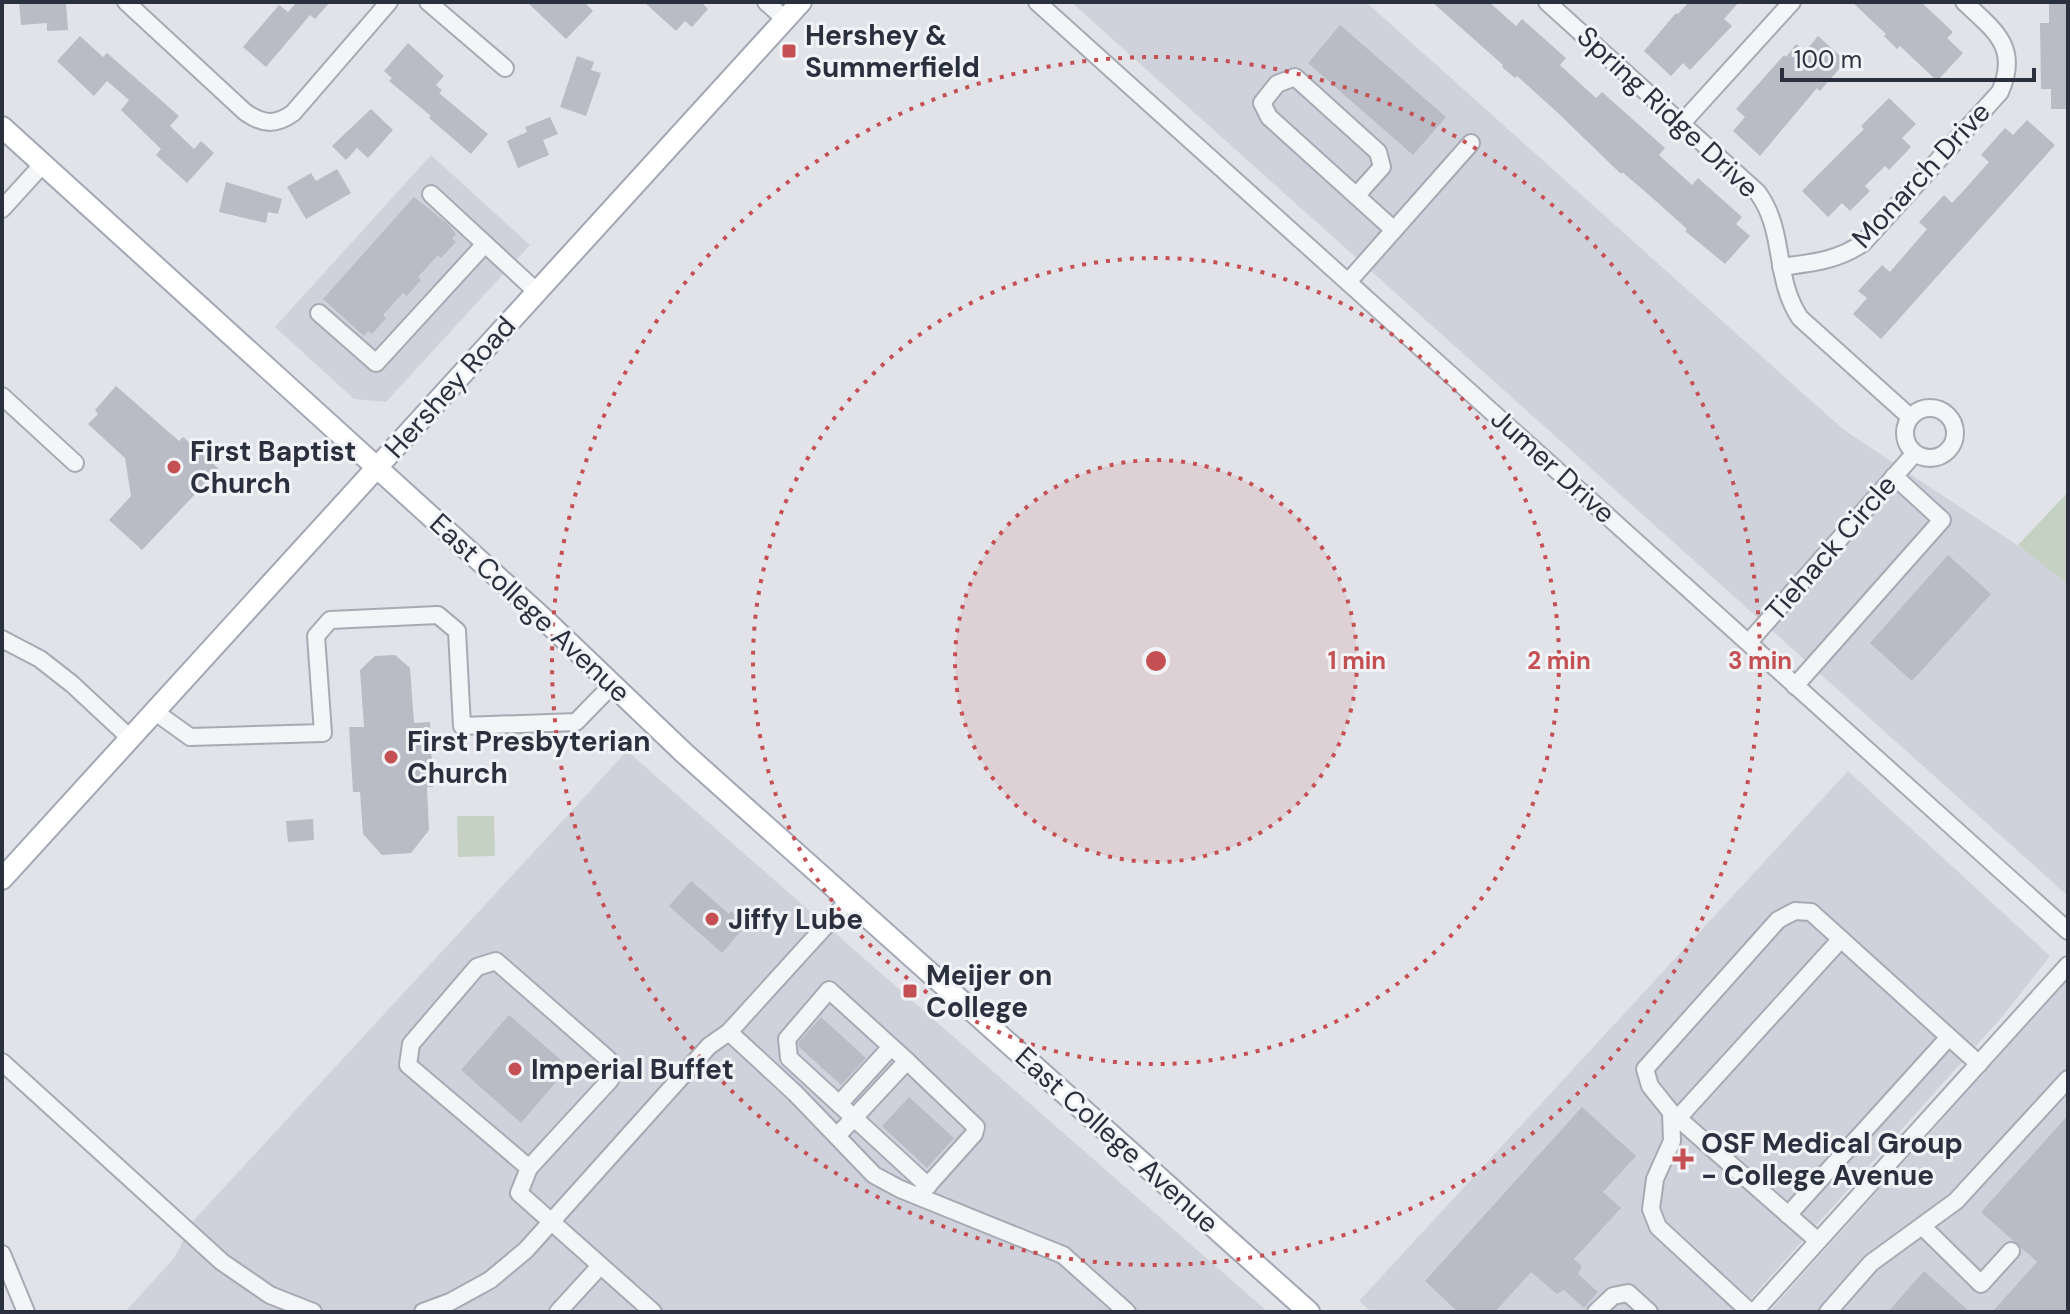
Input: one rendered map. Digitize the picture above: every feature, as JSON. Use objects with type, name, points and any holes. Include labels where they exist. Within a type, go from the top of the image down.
[{"type":"main road","name":"Hershey Road","points":[[5,871],[378,467],[795,7]]},
{"type":"main road","name":"East College Avenue","points":[[2,127],[378,467],[684,753],[1309,1312]]},
{"type":"street","points":[[126,2],[245,112],[258,121],[271,123],[282,121],[293,113],[389,2]]},
{"type":"street","points":[[428,2],[505,68]]},
{"type":"street","points":[[766,2],[795,7]]},
{"type":"street","name":"Jumer Drive","points":[[1037,2],[2068,931]]},
{"type":"street","name":"Spring Ridge Drive","points":[[1547,2],[1758,193],[1768,206],[1775,224],[1783,285],[1800,318],[1910,417]]},
{"type":"street","points":[[1682,123],[1792,2]]},
{"type":"street","name":"Monarch Drive","points":[[1781,267],[1830,260],[1863,243],[2000,92],[2007,78],[2006,48],[1999,35],[1964,2]]},
{"type":"street","points":[[1356,196],[1382,167],[1378,152],[1295,77],[1277,84],[1262,103],[1269,117],[1356,196],[1394,230]]},
{"type":"street","points":[[1348,282],[1471,143]]},
{"type":"street","points":[[2,209],[43,164]]},
{"type":"street","points":[[431,194],[536,291]]},
{"type":"street","points":[[319,313],[376,363],[485,244]]},
{"type":"street","points":[[2,396],[75,463]]},
{"type":"street","points":[[1924,408],[1933,408],[1948,415],[1956,430],[1947,453],[1931,459],[1914,454],[1905,440],[1910,417],[1924,408]]},
{"type":"street","name":"Tiehack Circle","points":[[1749,642],[1914,454]]},
{"type":"street","points":[[1795,686],[1942,520],[1894,476]]},
{"type":"street","points":[[154,711],[190,737],[323,733],[316,636],[330,620],[438,615],[457,631],[462,726],[576,722],[613,684]]},
{"type":"street","points":[[2,639],[40,659],[130,738]]},
{"type":"street","points":[[423,1312],[450,1302],[490,1280],[526,1250],[709,1046],[729,1032],[849,900]]},
{"type":"street","points":[[1818,1241],[1674,1115],[1650,1086],[1645,1069],[1778,920],[1795,911],[1811,912],[1979,1064]]},
{"type":"street","points":[[1841,939],[1674,1115],[1672,1141],[1655,1179],[1651,1209],[1658,1227],[1752,1312],[2068,965]]},
{"type":"street","points":[[529,1168],[408,1065],[411,1044],[477,967],[496,961],[608,1059],[610,1080],[529,1168],[519,1193],[653,1312]]},
{"type":"street","points":[[829,990],[976,1127],[974,1134],[923,1191],[854,1118],[789,1058],[787,1039],[829,990]]},
{"type":"street","points":[[729,1032],[874,1175],[923,1191],[1063,1255],[1127,1312]]},
{"type":"street","points":[[1788,1215],[1949,1037]]},
{"type":"street","points":[[839,1104],[891,1047]]},
{"type":"street","points":[[837,1136],[907,1061]]},
{"type":"street","points":[[2,1062],[222,1262],[270,1295],[313,1312]]},
{"type":"street","points":[[1828,1312],[1871,1263],[1956,1201],[2068,1079]]},
{"type":"street","points":[[1922,1226],[1981,1284],[2011,1251]]},
{"type":"street","points":[[2,1254],[26,1312]]},
{"type":"street","points":[[558,1312],[600,1266]]},
{"type":"street","points":[[1596,1312],[1613,1296],[1628,1293],[1649,1312]]},
{"type":"shaded area","points":[[1071,2],[1366,2],[1844,430],[2041,561],[2068,584],[2068,896]]},
{"type":"shaded area","points":[[431,155],[530,245],[386,402],[354,399],[275,327]]},
{"type":"shaded area","points":[[627,751],[1268,1312],[125,1312],[175,1257],[193,1221]]},
{"type":"shaded area","name":"OSF Medical Group - College Avenue","points":[[1848,771],[2050,956],[2002,1017],[1739,1312],[1372,1312],[1359,1301]]},
{"type":"shaded area","points":[[2068,981],[2068,1312],[1769,1312],[2065,983]]},
{"type":"green space","points":[[2068,492],[2068,584],[2018,545]]},
{"type":"green space","points":[[457,816],[494,816],[495,856],[458,857]]},
{"type":"building","points":[[19,2],[66,2],[68,30],[47,31],[47,23],[21,25]]},
{"type":"building","points":[[297,2],[330,2],[315,19],[310,15],[266,67],[243,47],[279,5],[288,12]]},
{"type":"building","points":[[527,2],[584,2],[593,11],[566,39]]},
{"type":"building","points":[[644,2],[701,2],[708,9],[692,27],[685,21],[676,31]]},
{"type":"building","points":[[1432,2],[1489,2],[1516,26],[1522,19],[1566,58],[1560,65],[1596,98],[1602,92],[1665,148],[1659,155],[1692,185],[1698,178],[1742,217],[1736,224],[1750,236],[1725,264]]},
{"type":"building","points":[[1689,2],[1739,2],[1724,19],[1732,26],[1690,70],[1683,63],[1671,76],[1644,51]]},
{"type":"building","points":[[1852,2],[1921,2],[1953,32],[1947,38],[1963,53],[1937,81],[1900,46],[1897,49],[1884,36],[1886,34]]},
{"type":"building","points":[[2049,2],[2068,2],[2068,109],[2051,109],[2051,89],[2041,89],[2040,23],[2049,23]]},
{"type":"building","points":[[1340,25],[1446,117],[1413,155],[1308,63]]},
{"type":"building","points":[[80,36],[103,57],[107,53],[179,116],[170,126],[194,149],[201,141],[214,153],[187,183],[156,155],[161,149],[121,110],[129,100],[107,81],[94,96],[57,61]]},
{"type":"building","points":[[1818,36],[1846,61],[1820,91],[1817,88],[1760,156],[1733,131],[1745,117],[1736,109],[1796,44],[1805,52]]},
{"type":"building","points":[[408,43],[444,76],[436,85],[442,90],[439,93],[488,134],[471,154],[389,81],[392,78],[384,71]]},
{"type":"building","points":[[577,56],[594,62],[591,70],[601,73],[586,116],[560,107]]},
{"type":"building","points":[[1889,98],[1916,124],[1902,138],[1911,147],[1889,170],[1885,166],[1865,186],[1870,191],[1850,211],[1842,203],[1828,217],[1802,191],[1864,129],[1861,126]]},
{"type":"building","points":[[371,109],[393,130],[368,158],[357,148],[346,160],[332,146]]},
{"type":"building","points":[[550,117],[558,134],[543,140],[549,155],[518,168],[507,141],[527,132],[525,127]]},
{"type":"building","points":[[2027,120],[2055,145],[1881,339],[1853,314],[1867,298],[1858,291],[1882,265],[1890,272],[1927,229],[1919,222],[1944,195],[1952,203],[1966,188],[1989,162],[1981,155],[2005,128],[2013,135]]},
{"type":"building","points":[[337,169],[351,193],[306,219],[287,187],[311,173],[316,181]]},
{"type":"building","points":[[226,182],[282,199],[278,214],[268,212],[266,223],[219,212]]},
{"type":"building","points":[[414,197],[448,224],[456,234],[452,239],[456,242],[441,258],[438,255],[418,277],[421,280],[407,296],[403,293],[383,315],[386,318],[372,334],[368,331],[364,336],[323,299]]},
{"type":"building","name":"First Baptist Church","points":[[116,386],[179,441],[183,437],[219,469],[142,550],[109,520],[131,496],[125,458],[88,424],[98,414],[95,410]]},
{"type":"building","points":[[1948,555],[1991,594],[1912,681],[1870,643]]},
{"type":"building","name":"First Presbyterian Church","points":[[395,655],[410,668],[414,723],[430,722],[433,787],[427,787],[429,830],[411,853],[382,855],[363,834],[360,792],[353,792],[349,727],[364,727],[360,670],[375,656]]},
{"type":"building","points":[[313,819],[314,840],[288,842],[286,821]]},
{"type":"building","name":"Jiffy Lube","points":[[691,881],[729,914],[731,911],[747,924],[722,953],[669,906]]},
{"type":"building","name":"Imperial Buffet","points":[[509,1015],[569,1067],[521,1123],[461,1070]]},
{"type":"building","points":[[821,1017],[866,1058],[841,1085],[799,1047],[798,1043]]},
{"type":"building","points":[[909,1097],[954,1138],[927,1168],[882,1126]]},
{"type":"building","points":[[1582,1107],[1636,1156],[1603,1192],[1621,1208],[1574,1259],[1582,1266],[1578,1274],[1598,1292],[1584,1308],[1564,1290],[1557,1294],[1531,1272],[1495,1312],[1458,1312],[1425,1281]]},
{"type":"building","points":[[2068,1115],[2068,1312],[1992,1312],[2037,1262],[1981,1212]]},
{"type":"building","points":[[1924,1271],[1970,1312],[1888,1312]]},
{"type":"place","name":"Hershey & Summerfield","points":[[789,51]]},
{"type":"place","name":"First Baptist Church","points":[[174,467]]},
{"type":"place","name":"First Presbyterian Church","points":[[391,757]]},
{"type":"place","name":"Jiffy Lube","points":[[712,919]]},
{"type":"place","name":"Meijer on College","points":[[910,991]]},
{"type":"place","name":"Imperial Buffet","points":[[515,1069]]},
{"type":"place","name":"OSF Medical Group - College Avenue","points":[[1683,1159]]}]
